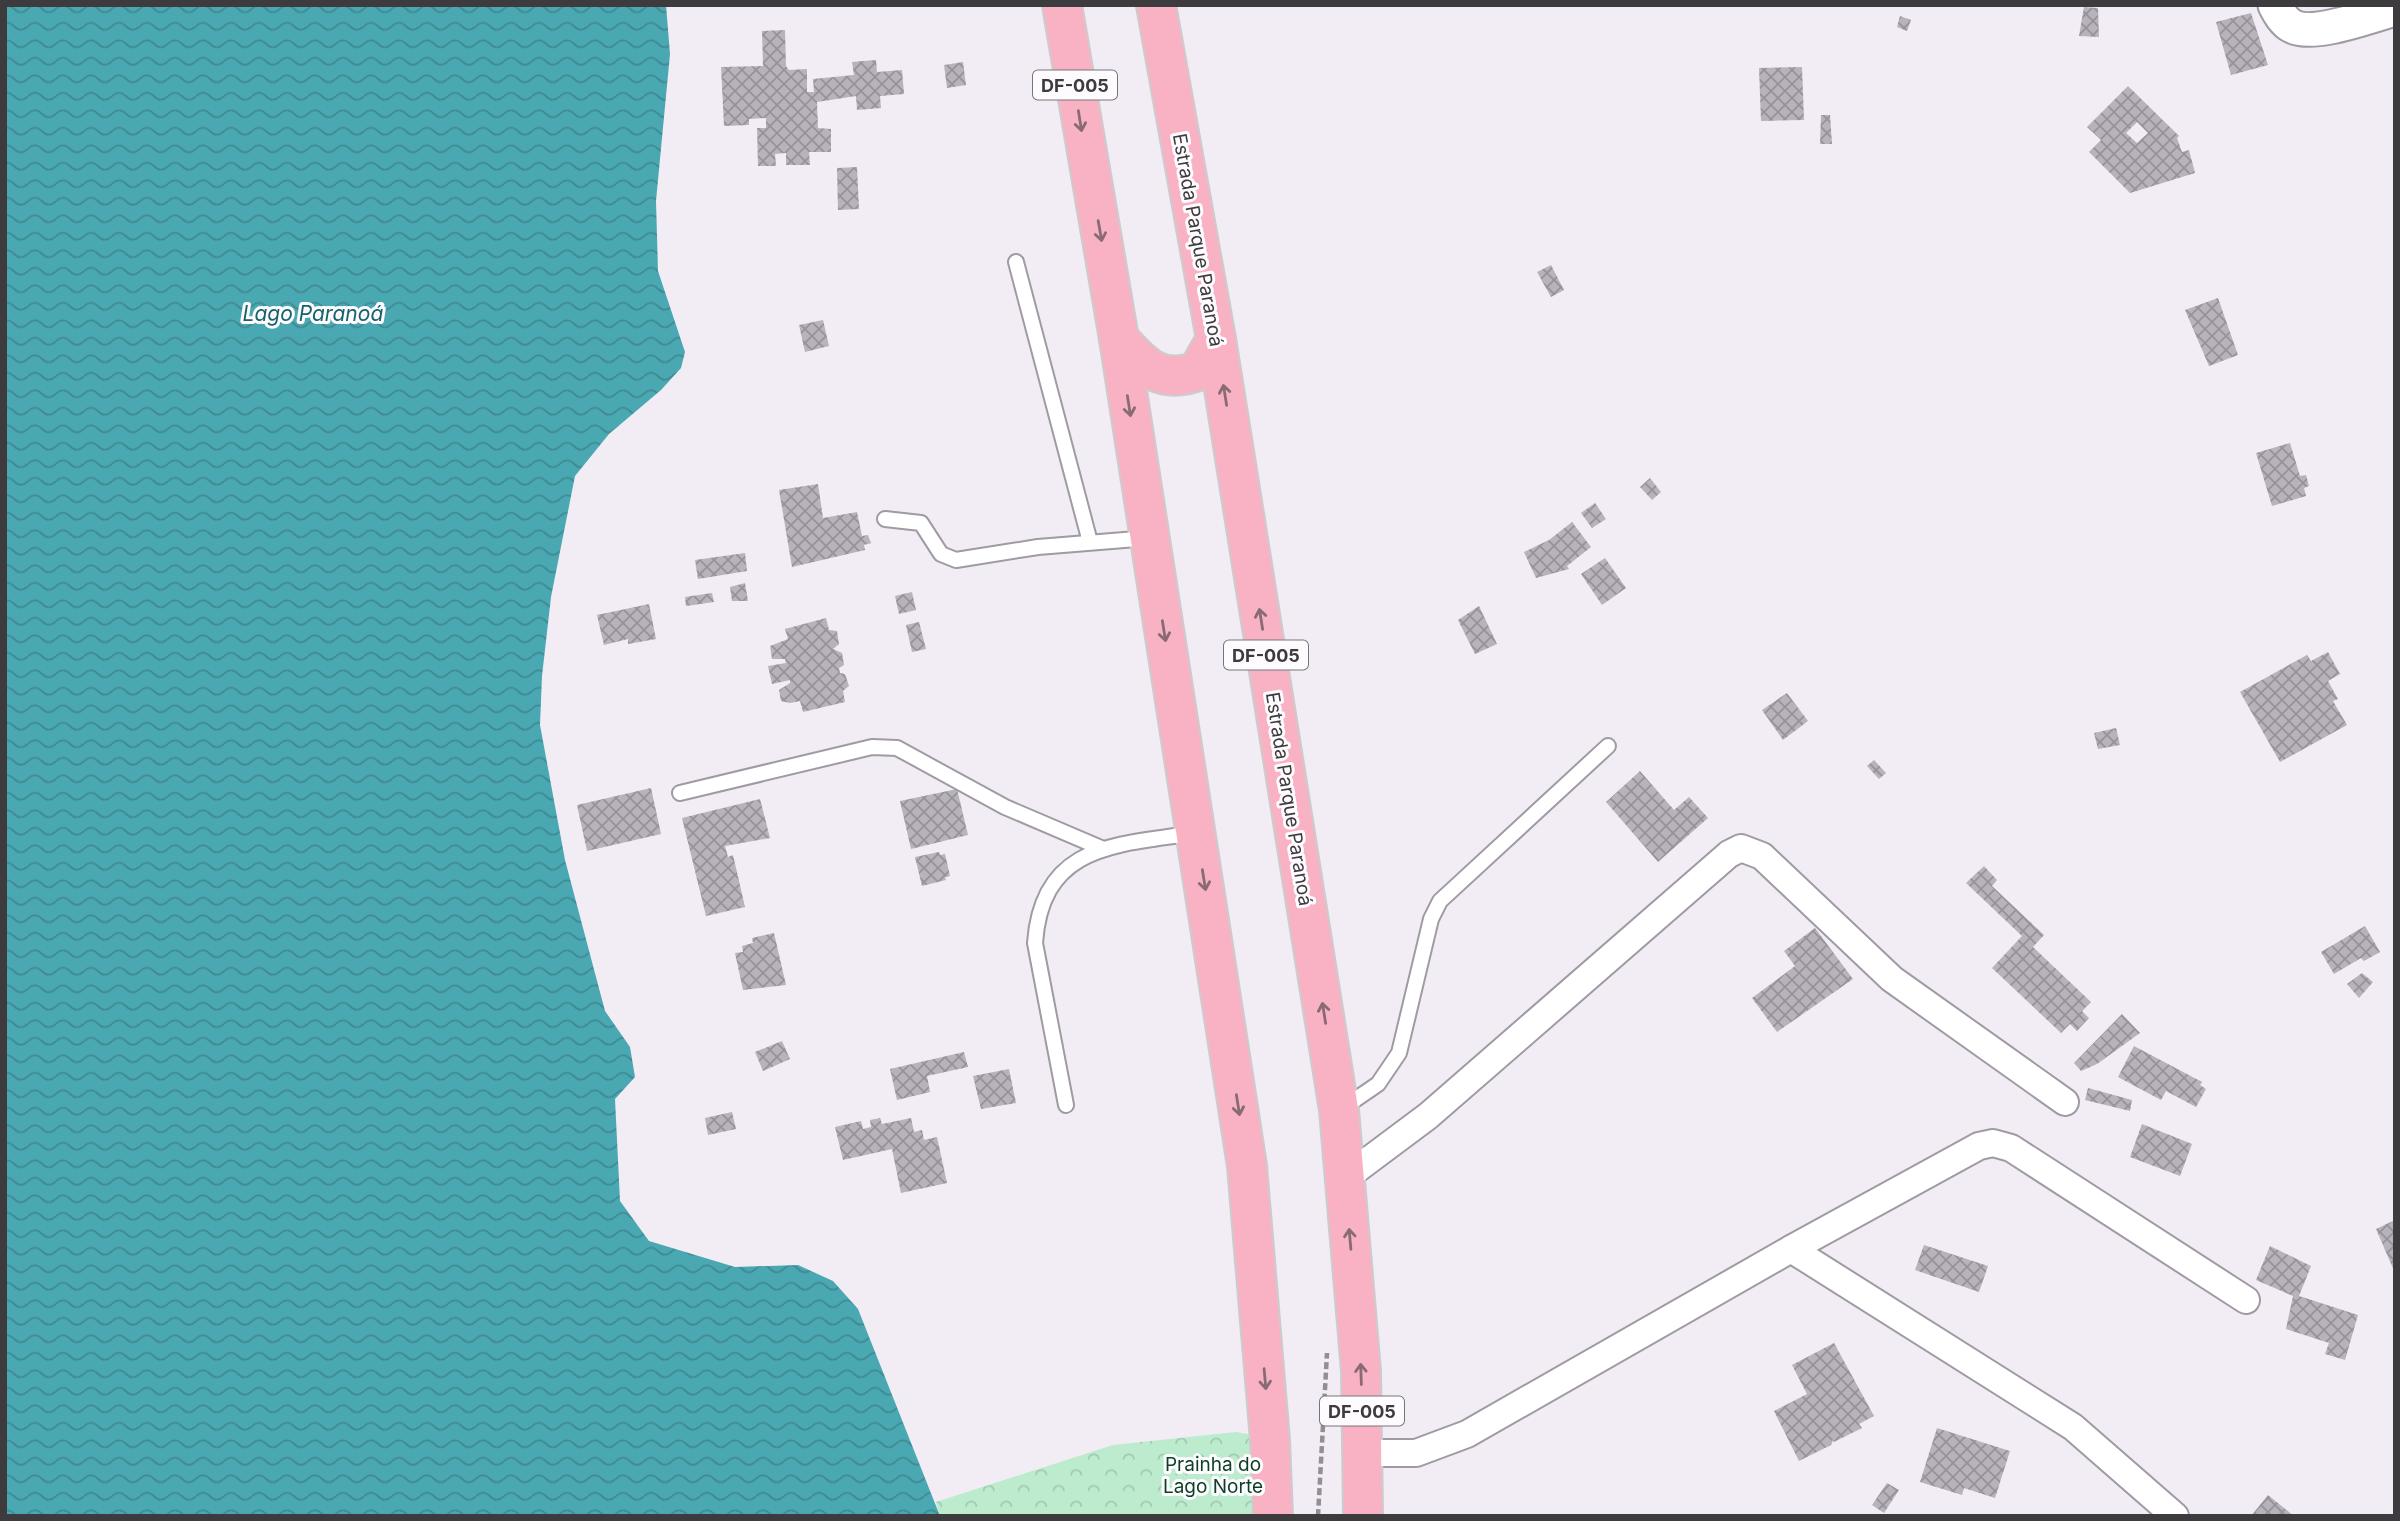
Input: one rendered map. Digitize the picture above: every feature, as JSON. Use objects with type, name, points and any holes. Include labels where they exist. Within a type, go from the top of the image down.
[{"type":"main road","name":"DF-005","points":[[1062,5],[1119,339],[1247,1166],[1270,1440],[1273,1516]]},
{"type":"main road","name":"Estrada Parque Paranoá","points":[[1156,5],[1216,339],[1339,1110],[1361,1371],[1363,1516]]},
{"type":"main road","points":[[1119,339],[1141,363],[1160,374],[1180,378],[1198,370],[1216,339]]},
{"type":"street","points":[[2274,5],[2291,26],[2302,30],[2319,29],[2395,9]]},
{"type":"street","points":[[1345,1178],[1428,1116],[1729,855],[1741,848],[1762,856],[1900,985],[2066,1101]]},
{"type":"street","points":[[1362,1453],[1416,1453],[1467,1434],[1791,1249],[1979,1146],[1993,1143],[2011,1148],[2246,1300]]},
{"type":"street","points":[[1791,1249],[2073,1427],[2175,1516]]},
{"type":"lane","points":[[1016,262],[1090,542]]},
{"type":"lane","points":[[885,519],[921,523],[941,554],[956,560],[1090,542],[1149,538]]},
{"type":"lane","points":[[1339,1110],[1378,1084],[1399,1053],[1431,919],[1440,901],[1608,746]]},
{"type":"lane","points":[[680,793],[872,747],[897,748],[1005,807],[1101,848]]},
{"type":"lane","points":[[1066,1105],[1035,943],[1037,918],[1049,890],[1059,877],[1086,854],[1101,848],[1196,833]]},
{"type":"green space","name":"Prainha do Lago Norte","points":[[1236,1432],[1253,1435],[1254,1516],[940,1516],[936,1502],[1113,1445]]},
{"type":"water","name":"Lago Paranoá","points":[[5,5],[666,5],[670,54],[656,201],[658,271],[685,352],[681,368],[661,390],[609,434],[575,476],[551,597],[542,676],[540,725],[565,860],[605,1011],[630,1047],[635,1077],[615,1099],[620,1201],[649,1241],[735,1267],[798,1265],[833,1281],[858,1309],[940,1516],[5,1516]]},
{"type":"building","points":[[2084,7],[2098,8],[2099,37],[2079,36]]},
{"type":"building","points":[[2251,13],[2268,65],[2231,75],[2216,22]]},
{"type":"building","points":[[1900,16],[1911,20],[1907,31],[1897,27]]},
{"type":"building","points":[[785,30],[786,66],[789,70],[807,69],[807,92],[814,92],[813,79],[854,75],[852,62],[876,60],[877,72],[902,70],[904,94],[880,96],[881,108],[857,110],[856,96],[817,102],[818,128],[831,129],[831,152],[809,152],[810,165],[786,165],[786,153],[775,154],[776,166],[758,166],[757,128],[766,128],[766,118],[749,119],[749,125],[724,126],[721,67],[763,66],[762,31]]},
{"type":"building","points":[[963,62],[966,85],[947,88],[944,65]]},
{"type":"building","points":[[1802,67],[1804,120],[1761,121],[1759,68]]},
{"type":"building","points":[[2128,86],[2179,136],[2177,138],[2182,152],[2189,150],[2195,173],[2130,193],[2089,152],[2101,140],[2087,127]],"holes":[[[2137,122],[2148,133],[2137,143],[2126,133]]]},
{"type":"building","points":[[1821,115],[1830,115],[1832,144],[1820,144]]},
{"type":"building","points":[[857,167],[859,209],[838,210],[837,168]]},
{"type":"building","points":[[1551,265],[1564,290],[1551,297],[1537,272]]},
{"type":"building","points":[[2218,298],[2238,355],[2209,366],[2185,310]]},
{"type":"building","points":[[823,320],[829,346],[805,352],[799,325]]},
{"type":"building","points":[[2290,443],[2300,476],[2306,475],[2309,486],[2304,488],[2306,496],[2272,506],[2256,453]]},
{"type":"building","points":[[1650,478],[1661,492],[1652,500],[1640,487]]},
{"type":"building","points":[[818,484],[823,518],[857,512],[862,536],[868,535],[871,543],[864,545],[865,550],[792,567],[779,490]]},
{"type":"building","points":[[1595,503],[1606,519],[1592,528],[1581,513]]},
{"type":"building","points":[[1572,522],[1591,547],[1567,566],[1569,569],[1536,578],[1524,552],[1549,540]]},
{"type":"building","points":[[745,553],[747,571],[698,579],[695,560]]},
{"type":"building","points":[[1605,558],[1626,588],[1602,605],[1581,574]]},
{"type":"building","points":[[745,583],[748,601],[732,601],[730,587]]},
{"type":"building","points":[[912,592],[916,610],[899,614],[895,596]]},
{"type":"building","points":[[712,593],[714,602],[686,606],[685,597]]},
{"type":"building","points":[[649,604],[656,639],[628,644],[628,639],[604,645],[597,615]]},
{"type":"building","points":[[1479,606],[1497,644],[1475,654],[1458,620]]},
{"type":"building","points":[[826,618],[829,630],[837,631],[839,644],[833,649],[842,653],[844,665],[839,668],[840,673],[845,674],[849,686],[843,691],[845,702],[803,712],[800,701],[781,701],[779,690],[790,683],[790,680],[772,684],[768,666],[786,663],[785,659],[772,659],[770,646],[788,639],[785,629]]},
{"type":"building","points":[[919,622],[926,649],[912,652],[906,625]]},
{"type":"building","points":[[2328,652],[2340,674],[2328,681],[2338,699],[2333,701],[2347,725],[2280,762],[2240,692],[2307,655],[2311,661]]},
{"type":"building","points":[[1787,693],[1808,721],[1783,740],[1762,710]]},
{"type":"building","points":[[2116,728],[2120,745],[2098,749],[2094,733]]},
{"type":"building","points":[[1874,760],[1886,773],[1879,779],[1867,766]]},
{"type":"building","points":[[1640,771],[1674,810],[1689,797],[1708,818],[1658,862],[1606,802]]},
{"type":"building","points":[[651,788],[661,834],[587,851],[577,805]]},
{"type":"building","points":[[957,789],[968,835],[911,849],[900,801]]},
{"type":"building","points":[[760,799],[770,838],[725,846],[728,857],[733,855],[745,907],[706,916],[682,818]]},
{"type":"building","points":[[939,852],[940,855],[945,854],[950,876],[945,877],[946,880],[922,886],[915,857]]},
{"type":"building","points":[[1984,866],[1997,880],[1992,886],[2044,935],[2033,947],[2091,1002],[2082,1011],[2089,1018],[2077,1031],[2070,1024],[2061,1033],[1992,968],[2022,936],[1966,883]]},
{"type":"building","points":[[2365,926],[2380,952],[2364,961],[2361,958],[2334,974],[2321,952]]},
{"type":"building","points":[[1815,928],[1853,979],[1777,1032],[1752,998],[1795,966],[1784,951]]},
{"type":"building","points":[[774,933],[786,985],[743,990],[735,953],[743,952],[742,946],[753,943],[752,938]]},
{"type":"building","points":[[2362,973],[2373,982],[2359,998],[2347,984]]},
{"type":"building","points":[[2122,1014],[2140,1033],[2097,1064],[2081,1071],[2074,1063]]},
{"type":"building","points":[[782,1041],[790,1059],[763,1071],[755,1052]]},
{"type":"building","points":[[2134,1046],[2202,1082],[2200,1085],[2206,1089],[2196,1107],[2166,1091],[2161,1100],[2118,1077]]},
{"type":"building","points":[[964,1052],[968,1067],[927,1076],[930,1092],[897,1100],[890,1069]]},
{"type":"building","points":[[1009,1069],[1016,1103],[981,1109],[973,1076]]},
{"type":"building","points":[[2088,1088],[2132,1100],[2130,1111],[2085,1100]]},
{"type":"building","points":[[732,1112],[736,1129],[708,1135],[705,1118]]},
{"type":"building","points":[[880,1118],[882,1124],[911,1118],[914,1132],[922,1130],[924,1140],[937,1137],[947,1183],[901,1193],[892,1149],[843,1160],[835,1127],[861,1121],[863,1129],[871,1127],[870,1120]]},
{"type":"building","points":[[2142,1124],[2192,1144],[2180,1176],[2130,1157]]},
{"type":"building","points":[[2395,1220],[2395,1273],[2376,1229]]},
{"type":"building","points":[[1924,1245],[1988,1266],[1979,1292],[1915,1270]]},
{"type":"building","points":[[2270,1246],[2311,1266],[2299,1296],[2358,1315],[2345,1360],[2325,1354],[2329,1343],[2286,1329],[2293,1296],[2256,1280]]},
{"type":"building","points":[[1834,1343],[1874,1416],[1859,1424],[1862,1428],[1834,1442],[1833,1440],[1831,1445],[1799,1461],[1774,1411],[1807,1394],[1792,1365]]},
{"type":"building","points":[[1937,1428],[2010,1451],[1995,1498],[1964,1488],[1962,1495],[1920,1482]]},
{"type":"building","points":[[1887,1483],[1899,1490],[1884,1513],[1872,1505]]},
{"type":"building","points":[[2268,1495],[2294,1516],[2251,1516]]}]
